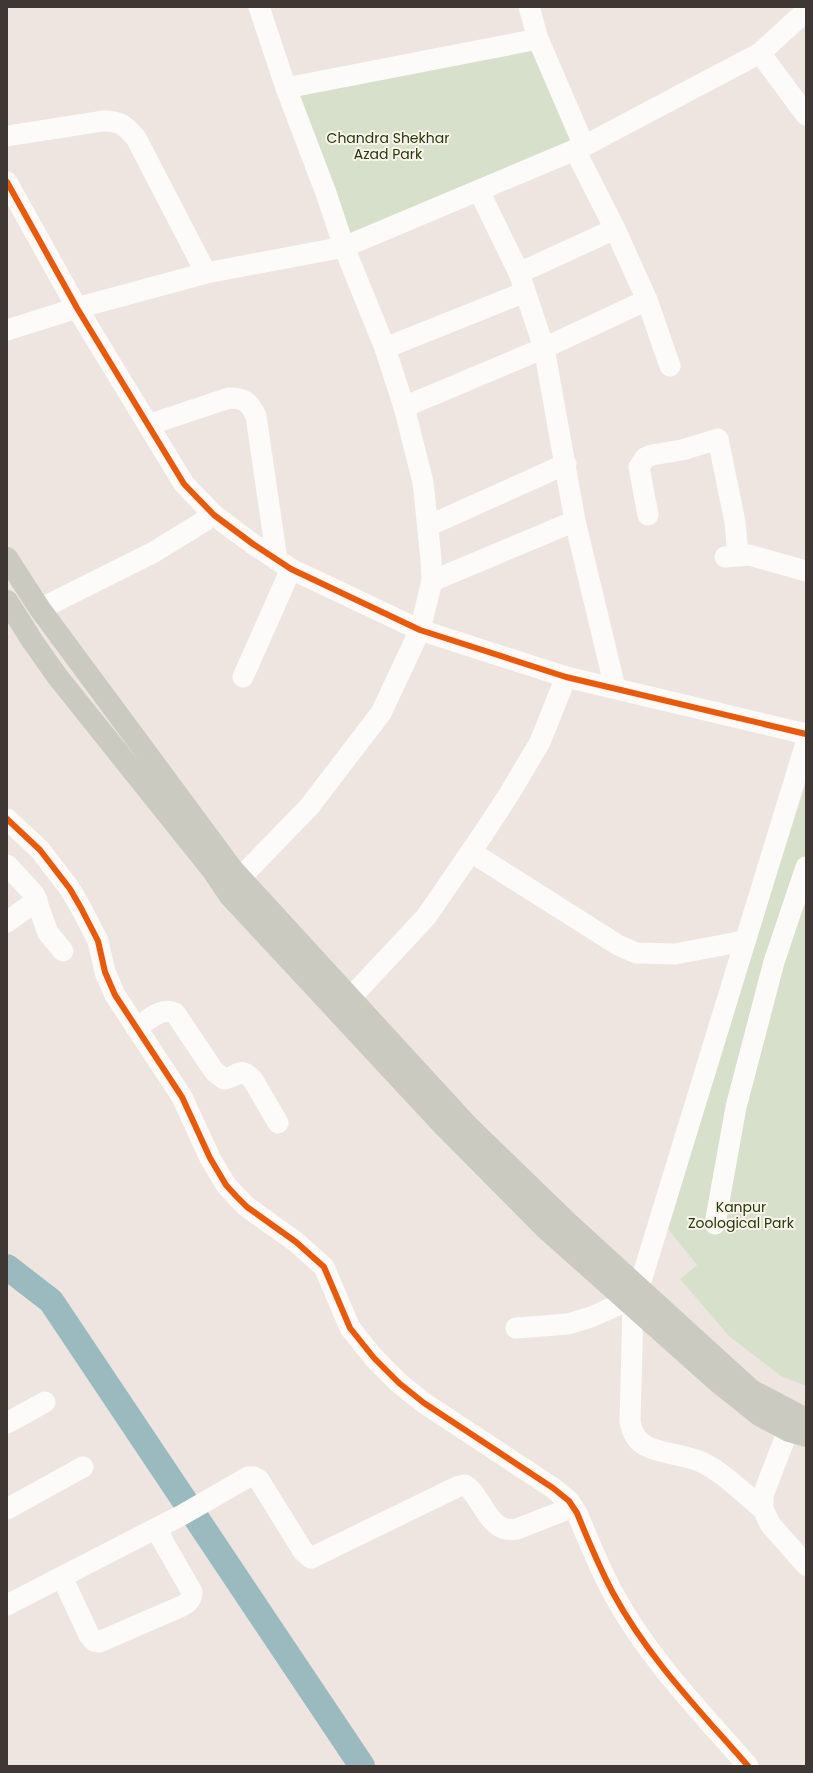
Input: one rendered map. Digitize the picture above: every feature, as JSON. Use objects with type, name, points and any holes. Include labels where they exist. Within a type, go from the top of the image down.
[{"type":"main road","points":[[7,558],[40,609],[232,883],[344,1005],[568,1224],[633,1298],[751,1390],[799,1425]]},
{"type":"main road","points":[[7,601],[57,676],[213,871],[232,883]]},
{"type":"street","points":[[232,883],[310,807],[381,713],[420,630],[432,581],[423,482],[404,407],[385,348],[344,247],[326,193],[286,88],[259,7]]},
{"type":"street","points":[[529,7],[538,39],[579,148],[647,300],[670,366]]},
{"type":"street","points":[[7,330],[76,308],[206,273],[344,247],[579,148],[760,52],[806,11]]},
{"type":"street","points":[[286,88],[538,39]]},
{"type":"street","points":[[760,52],[806,115]]},
{"type":"street","points":[[7,136],[103,121],[116,121],[126,127],[136,138],[206,273]]},
{"type":"street","points":[[7,182],[76,308],[184,484],[214,515],[284,564],[420,630],[566,677],[806,734]]},
{"type":"street","points":[[479,191],[522,282],[544,348],[575,521],[615,688]]},
{"type":"street","points":[[385,348],[522,282],[615,229]]},
{"type":"street","points":[[404,407],[544,348],[647,300]]},
{"type":"street","points":[[148,425],[229,398],[239,398],[251,407],[256,416],[284,564],[243,677]]},
{"type":"street","points":[[648,515],[639,468],[640,463],[645,458],[652,455],[682,450],[718,439],[735,522],[731,556],[759,557],[806,571]]},
{"type":"street","points":[[428,526],[566,464]]},
{"type":"street","points":[[40,609],[154,552],[214,515]]},
{"type":"street","points":[[432,581],[575,521]]},
{"type":"street","points":[[344,1005],[426,918],[471,852],[508,796],[540,742],[566,677]]},
{"type":"street","points":[[806,743],[633,1298],[630,1422],[632,1430],[637,1438],[647,1446],[701,1462],[714,1470],[762,1509],[770,1524],[806,1565]]},
{"type":"street","points":[[7,819],[40,850],[77,902],[98,941],[109,984],[182,1097],[210,1158],[226,1185],[247,1207],[296,1242],[324,1267],[350,1328],[374,1358],[412,1395],[553,1488],[569,1501],[610,1588],[632,1624],[658,1662],[748,1766]]},
{"type":"street","points":[[471,852],[618,945],[636,953],[675,954],[744,941]]},
{"type":"street","points":[[7,866],[30,888],[37,900],[48,933],[63,951]]},
{"type":"street","points":[[715,1224],[736,1107],[774,962],[806,867]]},
{"type":"street","points":[[7,922],[37,900]]},
{"type":"street","points":[[136,1028],[163,1011],[170,1010],[175,1013],[214,1071],[224,1079],[230,1078],[239,1072],[243,1072],[248,1075],[253,1080],[278,1123]]},
{"type":"street","points":[[516,1328],[568,1324],[592,1317],[633,1298]]},
{"type":"street","points":[[7,1423],[45,1402]]},
{"type":"street","points":[[762,1509],[763,1495],[799,1425]]},
{"type":"street","points":[[7,1509],[83,1467]]},
{"type":"street","points":[[7,1605],[191,1511],[248,1477],[254,1477],[263,1486],[307,1556],[311,1558],[335,1548],[459,1486],[465,1485],[470,1489],[493,1521],[501,1529],[509,1531],[572,1507]]},
{"type":"street","points":[[62,1577],[89,1635],[94,1641],[99,1642],[187,1604],[191,1599],[192,1592],[156,1529]]},
{"type":"green space","name":"Chandra Shekhar Azad Park","points":[[541,39],[586,146],[346,247],[278,90]]},
{"type":"green space","name":"Kanpur Zoological Park","points":[[806,783],[806,1386],[781,1376],[729,1336],[680,1279],[697,1265],[668,1229],[748,964]]},
{"type":"waterway","points":[[7,1267],[51,1301],[362,1766]]},
{"type":"cycle path","points":[[7,182],[77,308],[184,484],[214,515],[253,544],[291,569],[420,630],[566,677],[806,734]]},
{"type":"cycle path","points":[[7,819],[40,850],[70,889],[98,941],[105,972],[115,995],[182,1097],[210,1158],[226,1185],[247,1207],[296,1242],[324,1267],[350,1328],[374,1358],[399,1383],[424,1403],[553,1488],[569,1501],[577,1513],[598,1563],[613,1593],[642,1640],[693,1704],[748,1766]]}]
